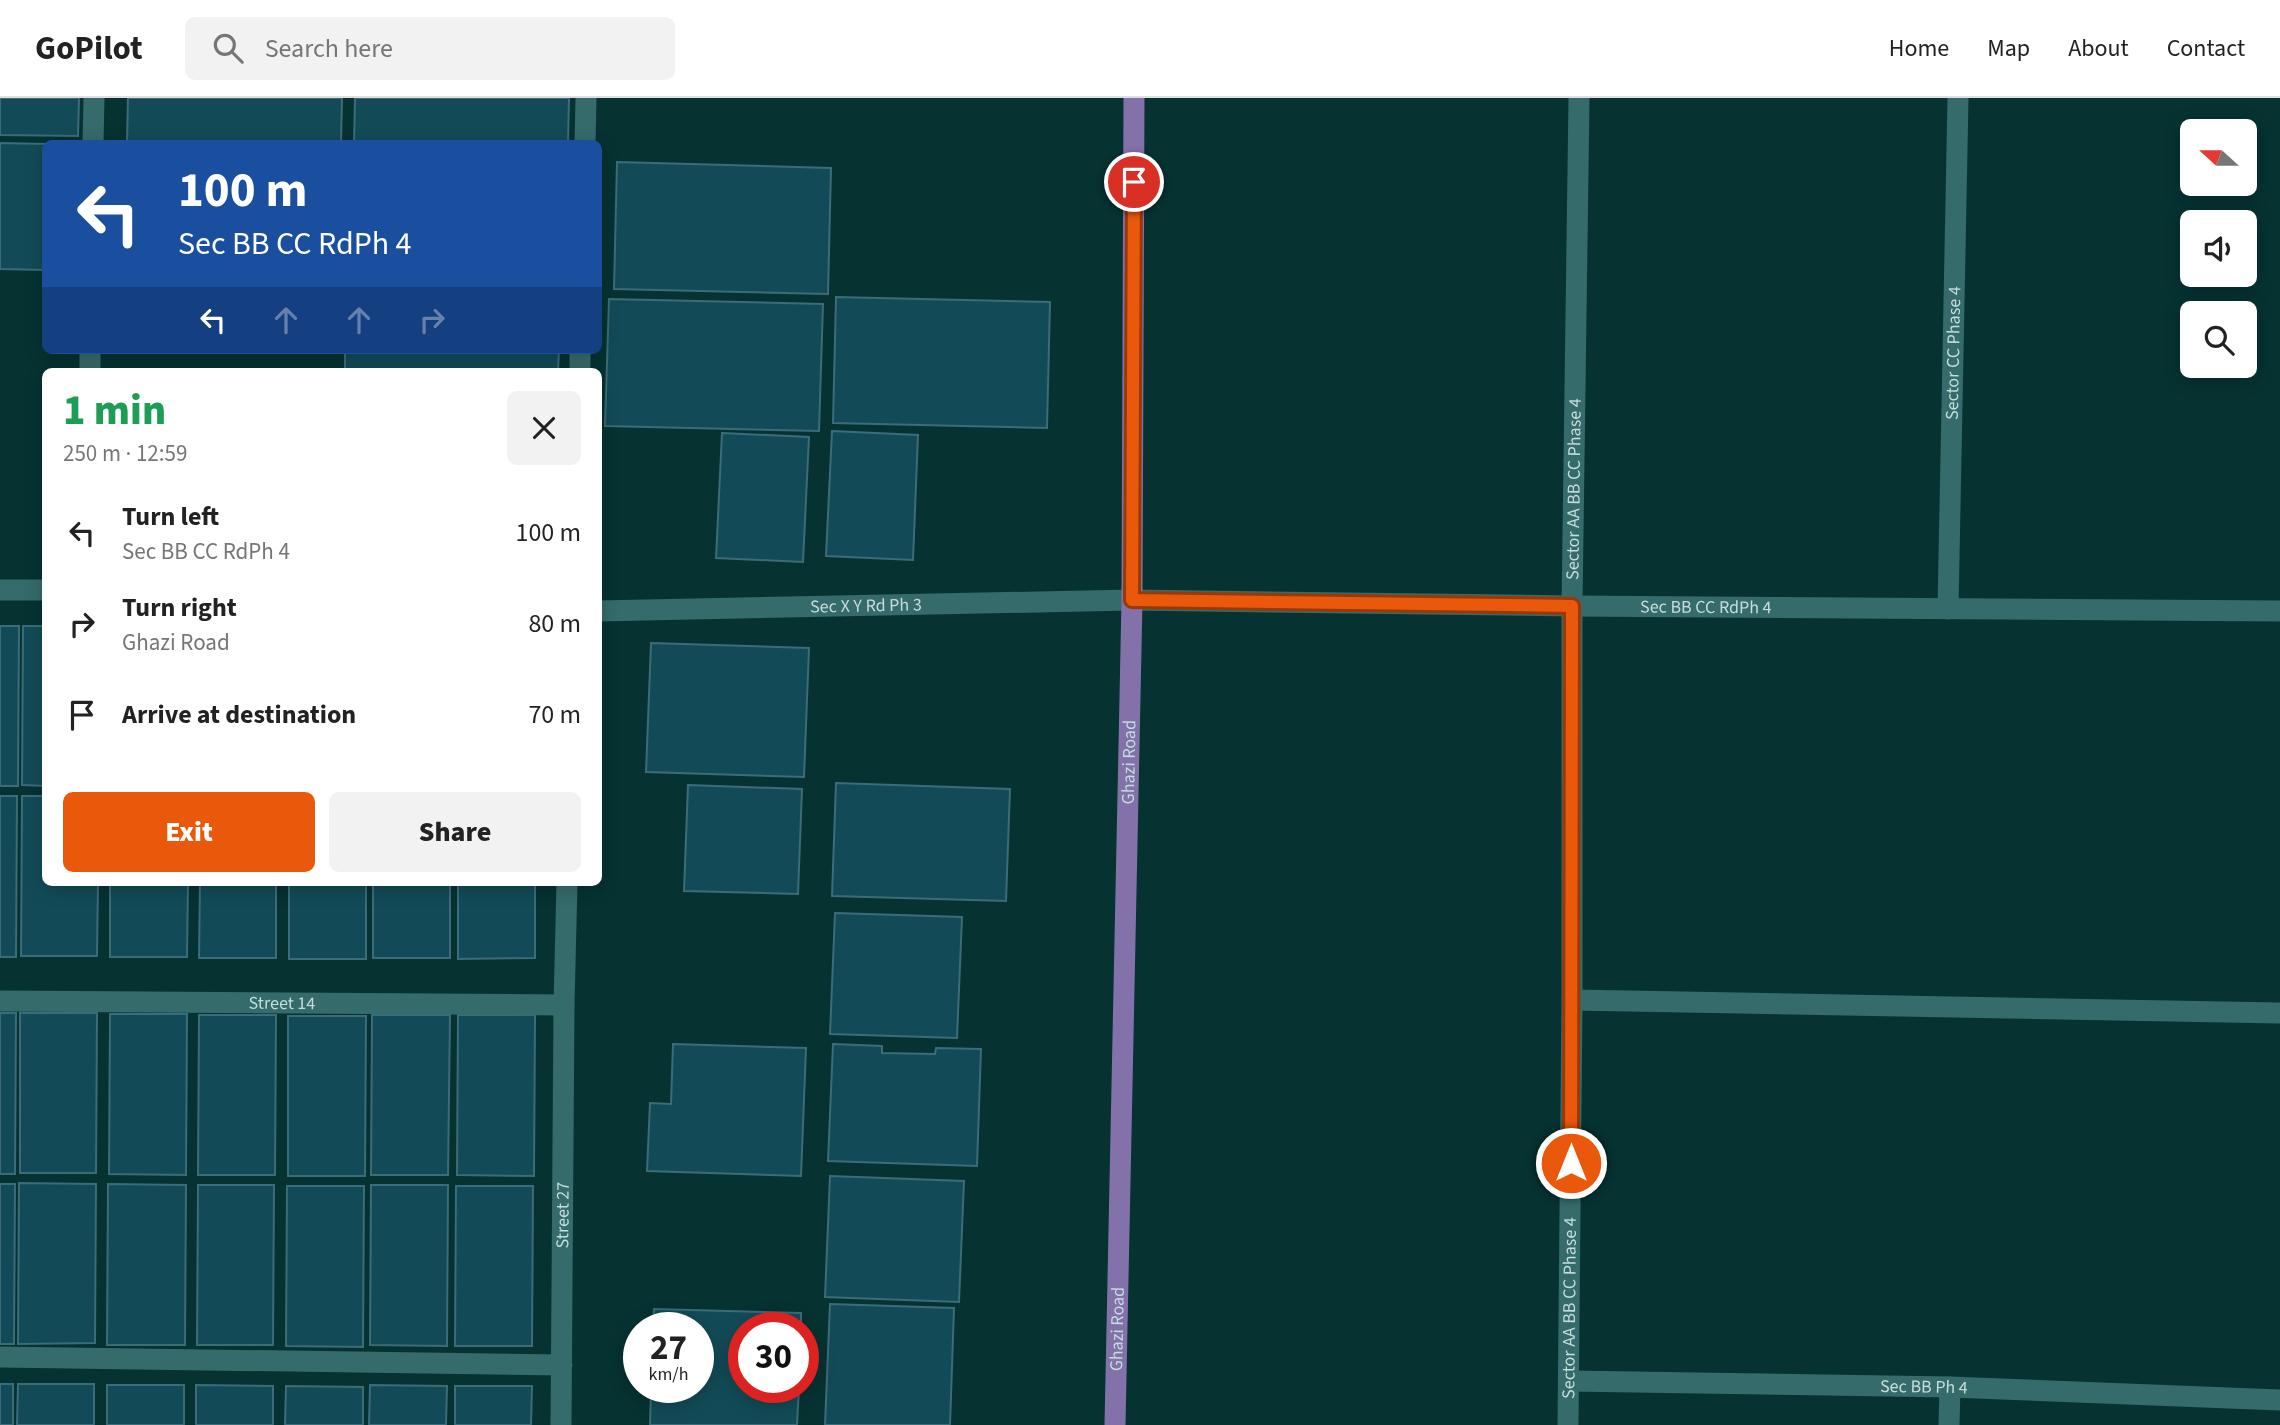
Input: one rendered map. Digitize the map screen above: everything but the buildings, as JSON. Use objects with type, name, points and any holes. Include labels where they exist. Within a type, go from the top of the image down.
[{"type":"main road","name":"Ghazi Road","points":[[1115,1425],[1132,600],[1134,98]]},
{"type":"street","points":[[93,140],[94,98]]},
{"type":"street","points":[[584,140],[586,98]]},
{"type":"street","name":"Sector AA BB CC Phase 4","points":[[1568,1425],[1572,606],[1579,98]]},
{"type":"street","name":"Sector CC Phase 4","points":[[1948,609],[1958,98]]},
{"type":"street","points":[[0,590],[42,590]]},
{"type":"street","name":"Sec BB CC RdPh 4","points":[[1132,600],[2280,611]]},
{"type":"street","name":"Sec X Y Rd Ph 3","points":[[602,611],[1132,600]]},
{"type":"street","name":"Street 27","points":[[561,1425],[567,886]]},
{"type":"street","points":[[1572,1000],[2280,1013]]},
{"type":"street","name":"Street 14","points":[[0,1001],[564,1005]]},
{"type":"street","points":[[0,1356],[562,1365]]},
{"type":"street","name":"Sec BB Ph 4","points":[[1569,1381],[1950,1387],[2280,1399]]},
{"type":"street","points":[[1949,1425],[1950,1387]]},
{"type":"route","points":[[1134,182],[1132,600],[1572,606],[1571,1163]]}]
